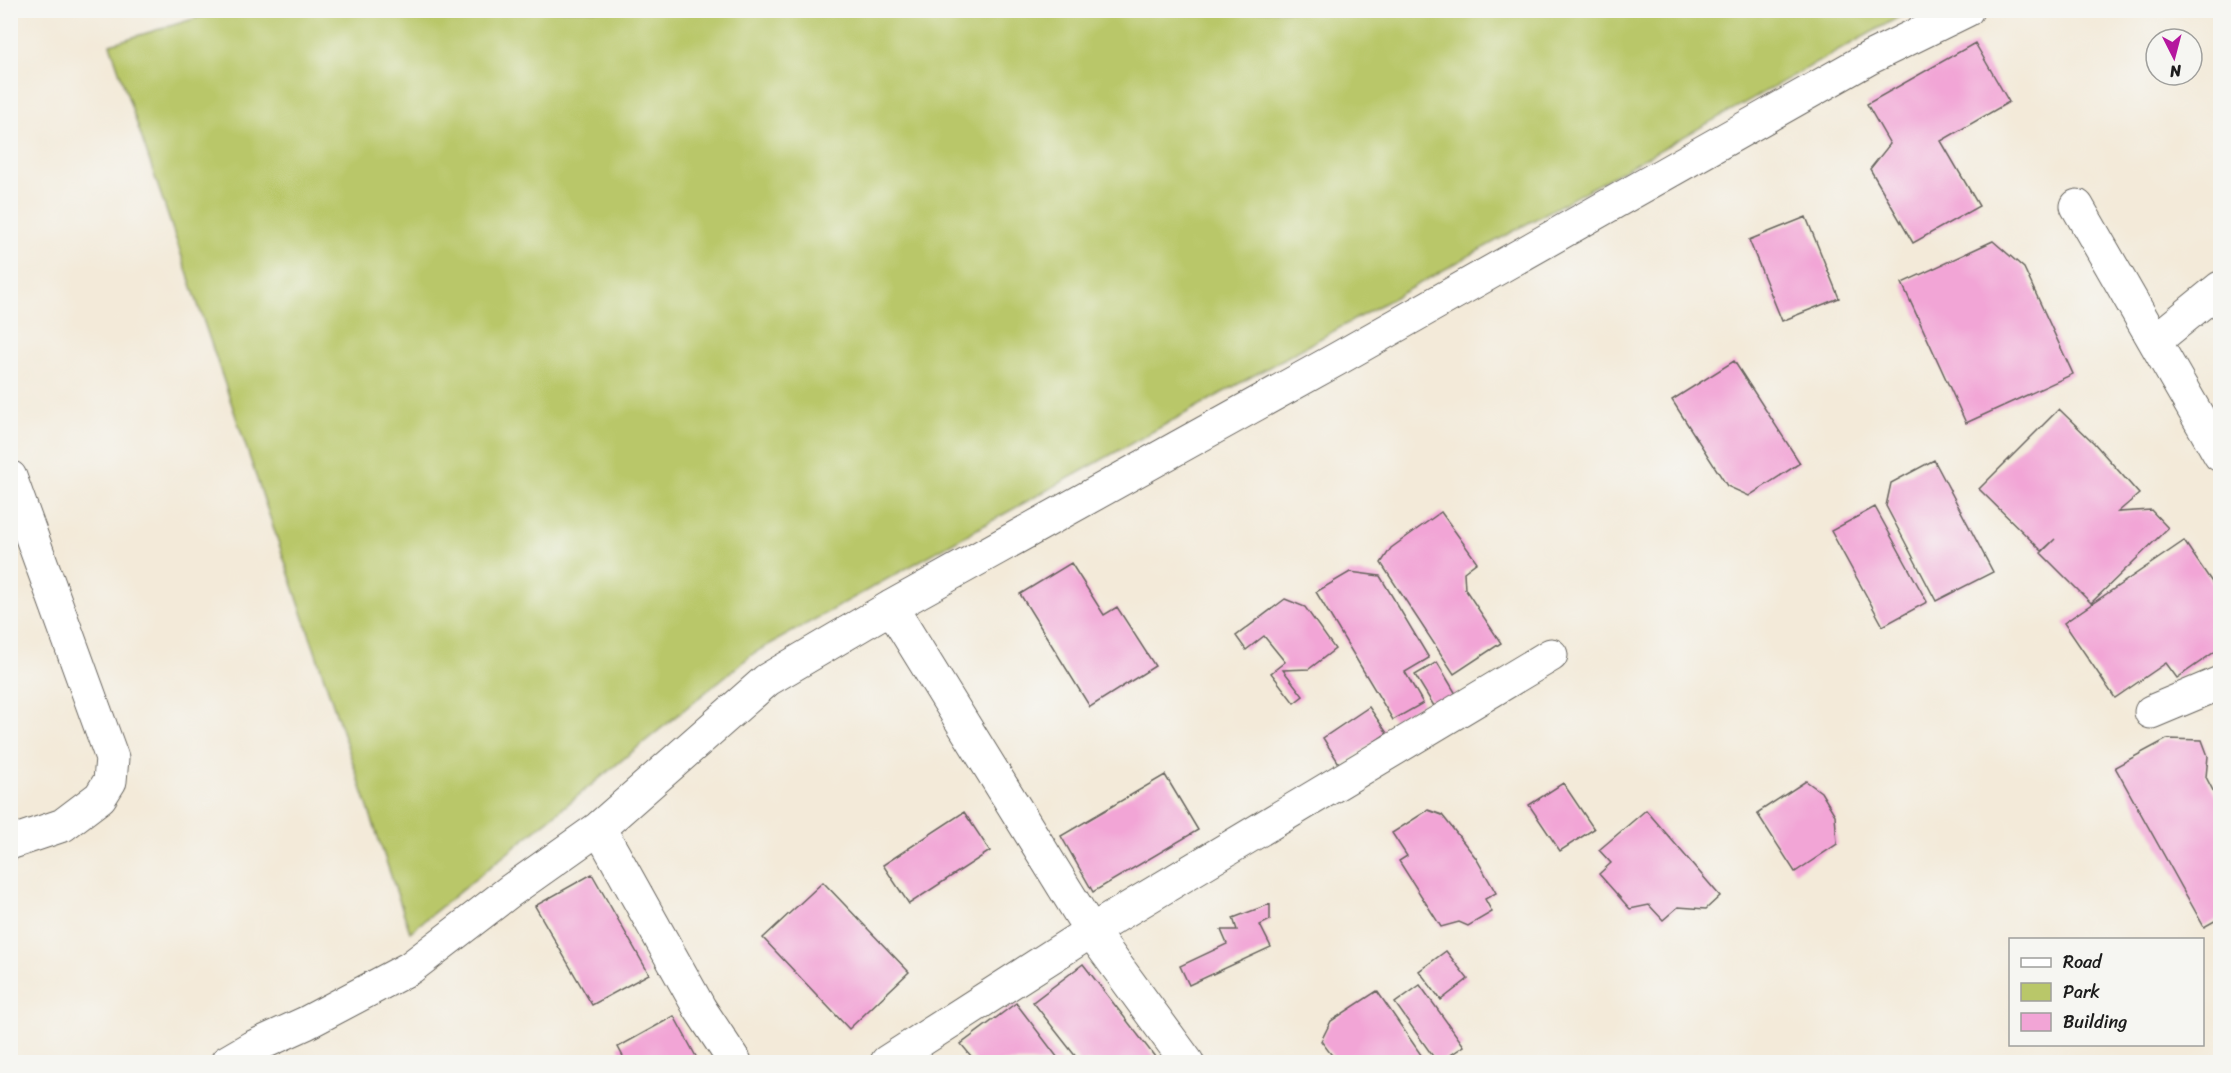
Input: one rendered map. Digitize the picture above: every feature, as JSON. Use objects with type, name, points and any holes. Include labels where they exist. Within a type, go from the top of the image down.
[{"type":"street","points":[[226,1062],[410,968],[510,891],[599,828],[767,680],[891,607],[1871,57],[1967,10]]},
{"type":"street","points":[[2077,206],[2220,455]]},
{"type":"street","points":[[2155,341],[2220,288]]},
{"type":"street","points":[[10,477],[112,758],[110,781],[100,797],[63,825],[10,843]]},
{"type":"street","points":[[891,607],[1091,931],[1187,1062]]},
{"type":"street","points":[[887,1062],[1091,931],[1551,655]]},
{"type":"street","points":[[2151,712],[2220,683]]},
{"type":"street","points":[[599,828],[700,1009],[735,1062]]},
{"type":"green space","points":[[220,11],[1910,11],[754,653],[410,932],[110,44]]},
{"type":"building","points":[[1975,43],[2009,102],[1941,141],[1979,206],[1913,243],[1870,169],[1890,144],[1867,104]]},
{"type":"building","points":[[1806,217],[1839,298],[1782,321],[1749,240]]},
{"type":"building","points":[[1993,241],[2024,268],[2073,374],[1966,423],[1902,283]]},
{"type":"building","points":[[1734,361],[1800,463],[1749,496],[1727,486],[1672,400]]},
{"type":"building","points":[[2059,409],[2094,443],[2139,494],[2118,512],[2151,510],[2168,528],[2091,603],[2041,553],[2055,539],[2042,551],[1979,489]]},
{"type":"building","points":[[1934,460],[1993,572],[1936,601],[1886,506],[1891,483]]},
{"type":"building","points":[[1875,507],[1927,602],[1883,626],[1831,531]]},
{"type":"building","points":[[1441,512],[1477,562],[1464,572],[1465,589],[1501,643],[1454,674],[1381,563],[1391,548]]},
{"type":"building","points":[[2184,541],[2220,594],[2220,622],[2218,624],[2220,648],[2177,678],[2166,663],[2115,698],[2064,623]]},
{"type":"building","points":[[1071,563],[1104,615],[1117,607],[1155,666],[1090,707],[1020,594]]},
{"type":"building","points":[[1350,572],[1380,576],[1429,658],[1405,672],[1423,703],[1393,720],[1316,592]]},
{"type":"building","points":[[1285,599],[1305,607],[1335,649],[1309,669],[1283,670],[1303,696],[1294,703],[1271,673],[1285,662],[1264,636],[1246,650],[1236,636]]},
{"type":"building","points":[[1437,662],[1456,694],[1434,706],[1415,675]]},
{"type":"building","points":[[1369,707],[1387,733],[1340,765],[1323,738]]},
{"type":"building","points":[[2167,739],[2202,740],[2208,756],[2206,777],[2220,804],[2220,918],[2204,927],[2115,767]]},
{"type":"building","points":[[1165,775],[1198,830],[1093,892],[1061,836]]},
{"type":"building","points":[[1806,781],[1821,792],[1835,815],[1837,844],[1795,872],[1757,813]]},
{"type":"building","points":[[1563,783],[1594,829],[1560,851],[1529,805]]},
{"type":"building","points":[[1428,810],[1442,815],[1476,858],[1496,893],[1485,899],[1492,912],[1468,926],[1459,922],[1441,927],[1399,861],[1407,856],[1392,833]]},
{"type":"building","points":[[1646,810],[1720,896],[1706,909],[1678,907],[1663,920],[1649,905],[1630,909],[1599,874],[1611,863],[1599,850]]},
{"type":"building","points":[[964,812],[990,851],[909,904],[883,865]]},
{"type":"building","points":[[592,874],[649,974],[592,1005],[535,906]]},
{"type":"building","points":[[823,882],[909,972],[849,1029],[763,938]]},
{"type":"building","points":[[1270,904],[1270,920],[1260,925],[1271,947],[1189,985],[1180,966],[1227,944],[1221,930],[1237,930],[1233,918]]},
{"type":"building","points":[[1446,951],[1468,979],[1441,1000],[1419,971]]},
{"type":"building","points":[[1083,964],[1159,1062],[1080,1062],[1033,1002]]},
{"type":"building","points":[[1420,985],[1464,1046],[1440,1062],[1437,1062],[1395,1003]]},
{"type":"building","points":[[1377,991],[1426,1062],[1337,1062],[1321,1041],[1331,1021]]},
{"type":"building","points":[[1016,1003],[1061,1062],[976,1062],[961,1044]]},
{"type":"building","points":[[674,1016],[699,1062],[626,1062],[618,1047]]}]
